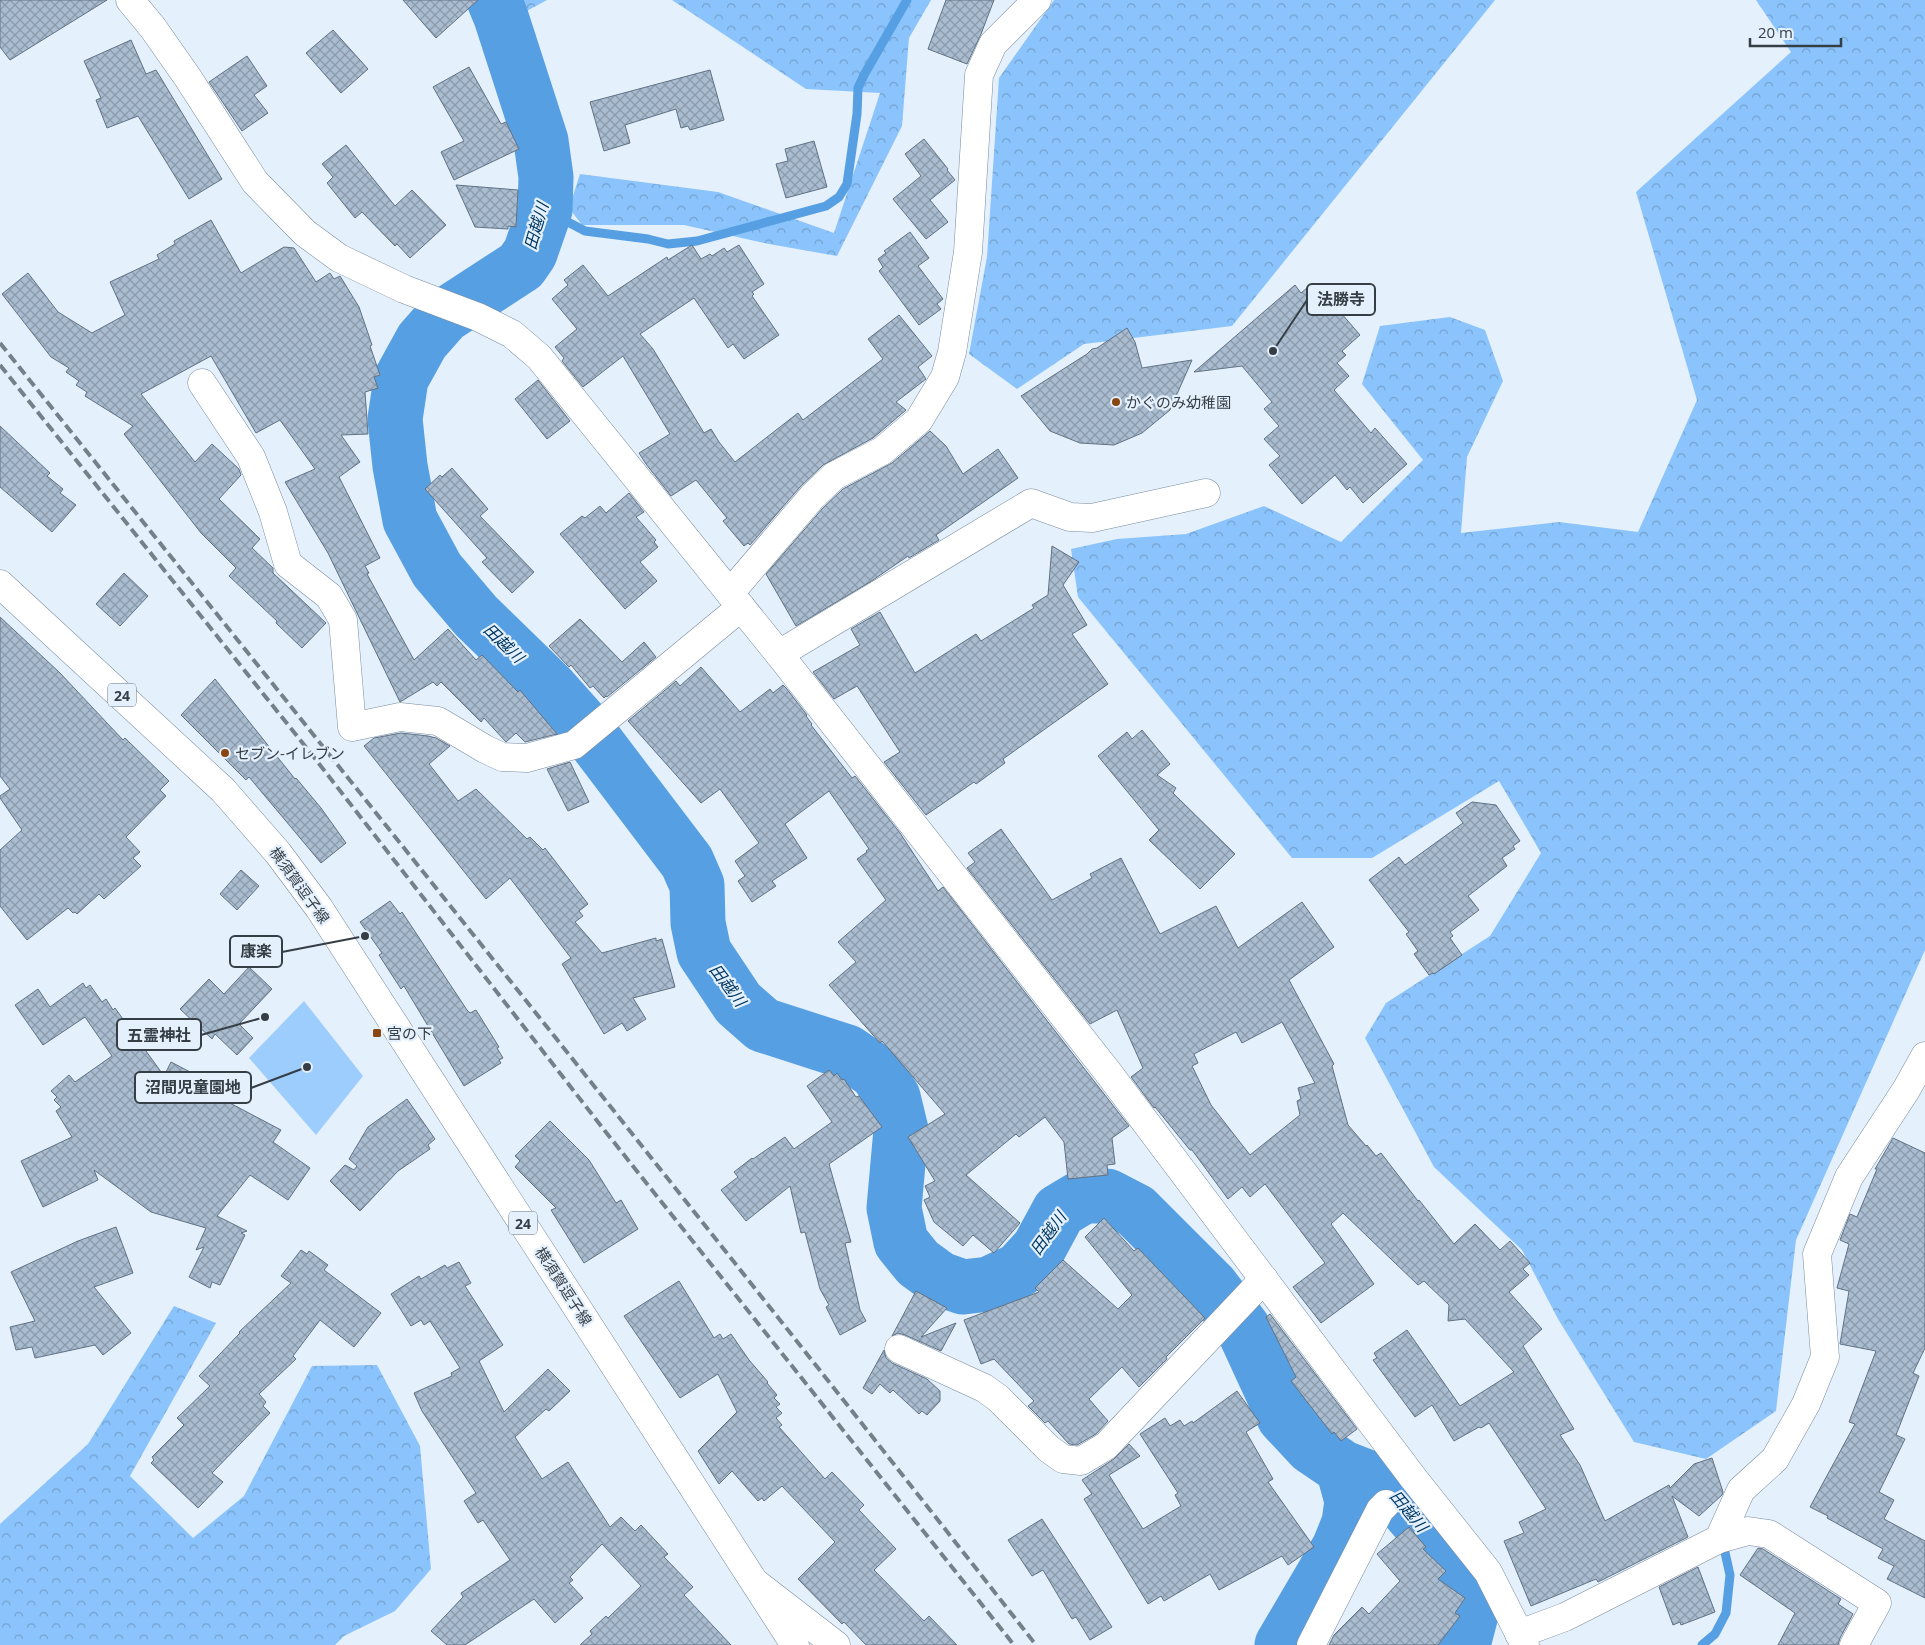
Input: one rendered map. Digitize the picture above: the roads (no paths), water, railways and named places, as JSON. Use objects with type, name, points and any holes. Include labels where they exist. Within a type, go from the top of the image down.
[{"type":"street","points":[[130,0],[154,28],[255,182],[305,233],[339,258],[404,289],[478,316],[512,334],[539,357],[779,654],[1107,1072],[1256,1288],[1414,1479],[1488,1572],[1522,1640],[1719,1539],[1748,1532],[1769,1534],[1877,1603],[1854,1645]]},
{"type":"street","points":[[202,383],[251,457],[273,512],[288,564],[329,596],[343,620],[352,727],[400,717],[438,720],[485,749],[502,757],[527,758],[574,745],[606,719],[736,600],[812,497],[834,476],[882,451],[919,420],[945,377],[952,352],[968,252],[979,75],[993,44],[1037,0]]},
{"type":"street","points":[[779,654],[1031,503],[1070,517],[1092,518],[1206,493]]},
{"type":"street","name":"横須賀逗子線","points":[[0,584],[192,760],[241,808],[278,853],[319,908],[795,1645]]},
{"type":"street","points":[[1719,1539],[1741,1490],[1775,1459],[1806,1404],[1825,1357],[1817,1254],[1849,1177],[1906,1090],[1925,1056]]},
{"type":"street","points":[[899,1349],[984,1388],[998,1398],[1049,1449],[1063,1459],[1081,1460],[1106,1446],[1256,1288]]},
{"type":"street","points":[[1311,1645],[1380,1510],[1386,1504]]},
{"type":"street","points":[[754,1582],[836,1645]]},
{"type":"waterway","name":"田越川","points":[[494,0],[541,141],[546,177],[545,210],[530,253],[521,266],[444,316],[422,341],[401,379],[395,419],[400,466],[410,520],[437,570],[476,616],[551,689],[583,725],[687,862],[697,885],[698,923],[704,952],[738,1003],[763,1025],[847,1052],[876,1072],[893,1097],[901,1130],[894,1208],[901,1242],[918,1263],[940,1279],[963,1287],[989,1284],[1019,1270],[1039,1248],[1059,1211],[1084,1196],[1107,1196],[1136,1211],[1212,1287],[1243,1328],[1284,1417],[1312,1447],[1343,1468],[1387,1485],[1477,1591],[1463,1645]]},
{"type":"waterway","points":[[545,210],[585,231],[648,239],[668,244],[697,241],[826,206],[839,197],[847,184],[857,114],[858,88],[907,0]]},
{"type":"waterway","points":[[1282,1645],[1339,1548],[1349,1523],[1352,1501],[1343,1468]]},
{"type":"waterway","points":[[1702,1645],[1715,1634],[1726,1613],[1730,1575],[1724,1548]]},
{"type":"railway","points":[[0,343],[649,1155],[1036,1645]]},
{"type":"railway","points":[[0,365],[313,756],[605,1131],[1014,1645]]},
{"type":"place","name":"法勝寺","points":[[1273,351]]},
{"type":"place","name":"かぐのみ幼稚園","points":[[1116,402]]},
{"type":"place","name":"セブン-イレブン","points":[[225,753]]},
{"type":"place","name":"康楽","points":[[365,936]]},
{"type":"place","name":"五霊神社","points":[[265,1017]]},
{"type":"place","name":"宮の下","points":[[377,1033]]},
{"type":"place","name":"沼間児童園地","points":[[307,1067]]}]
